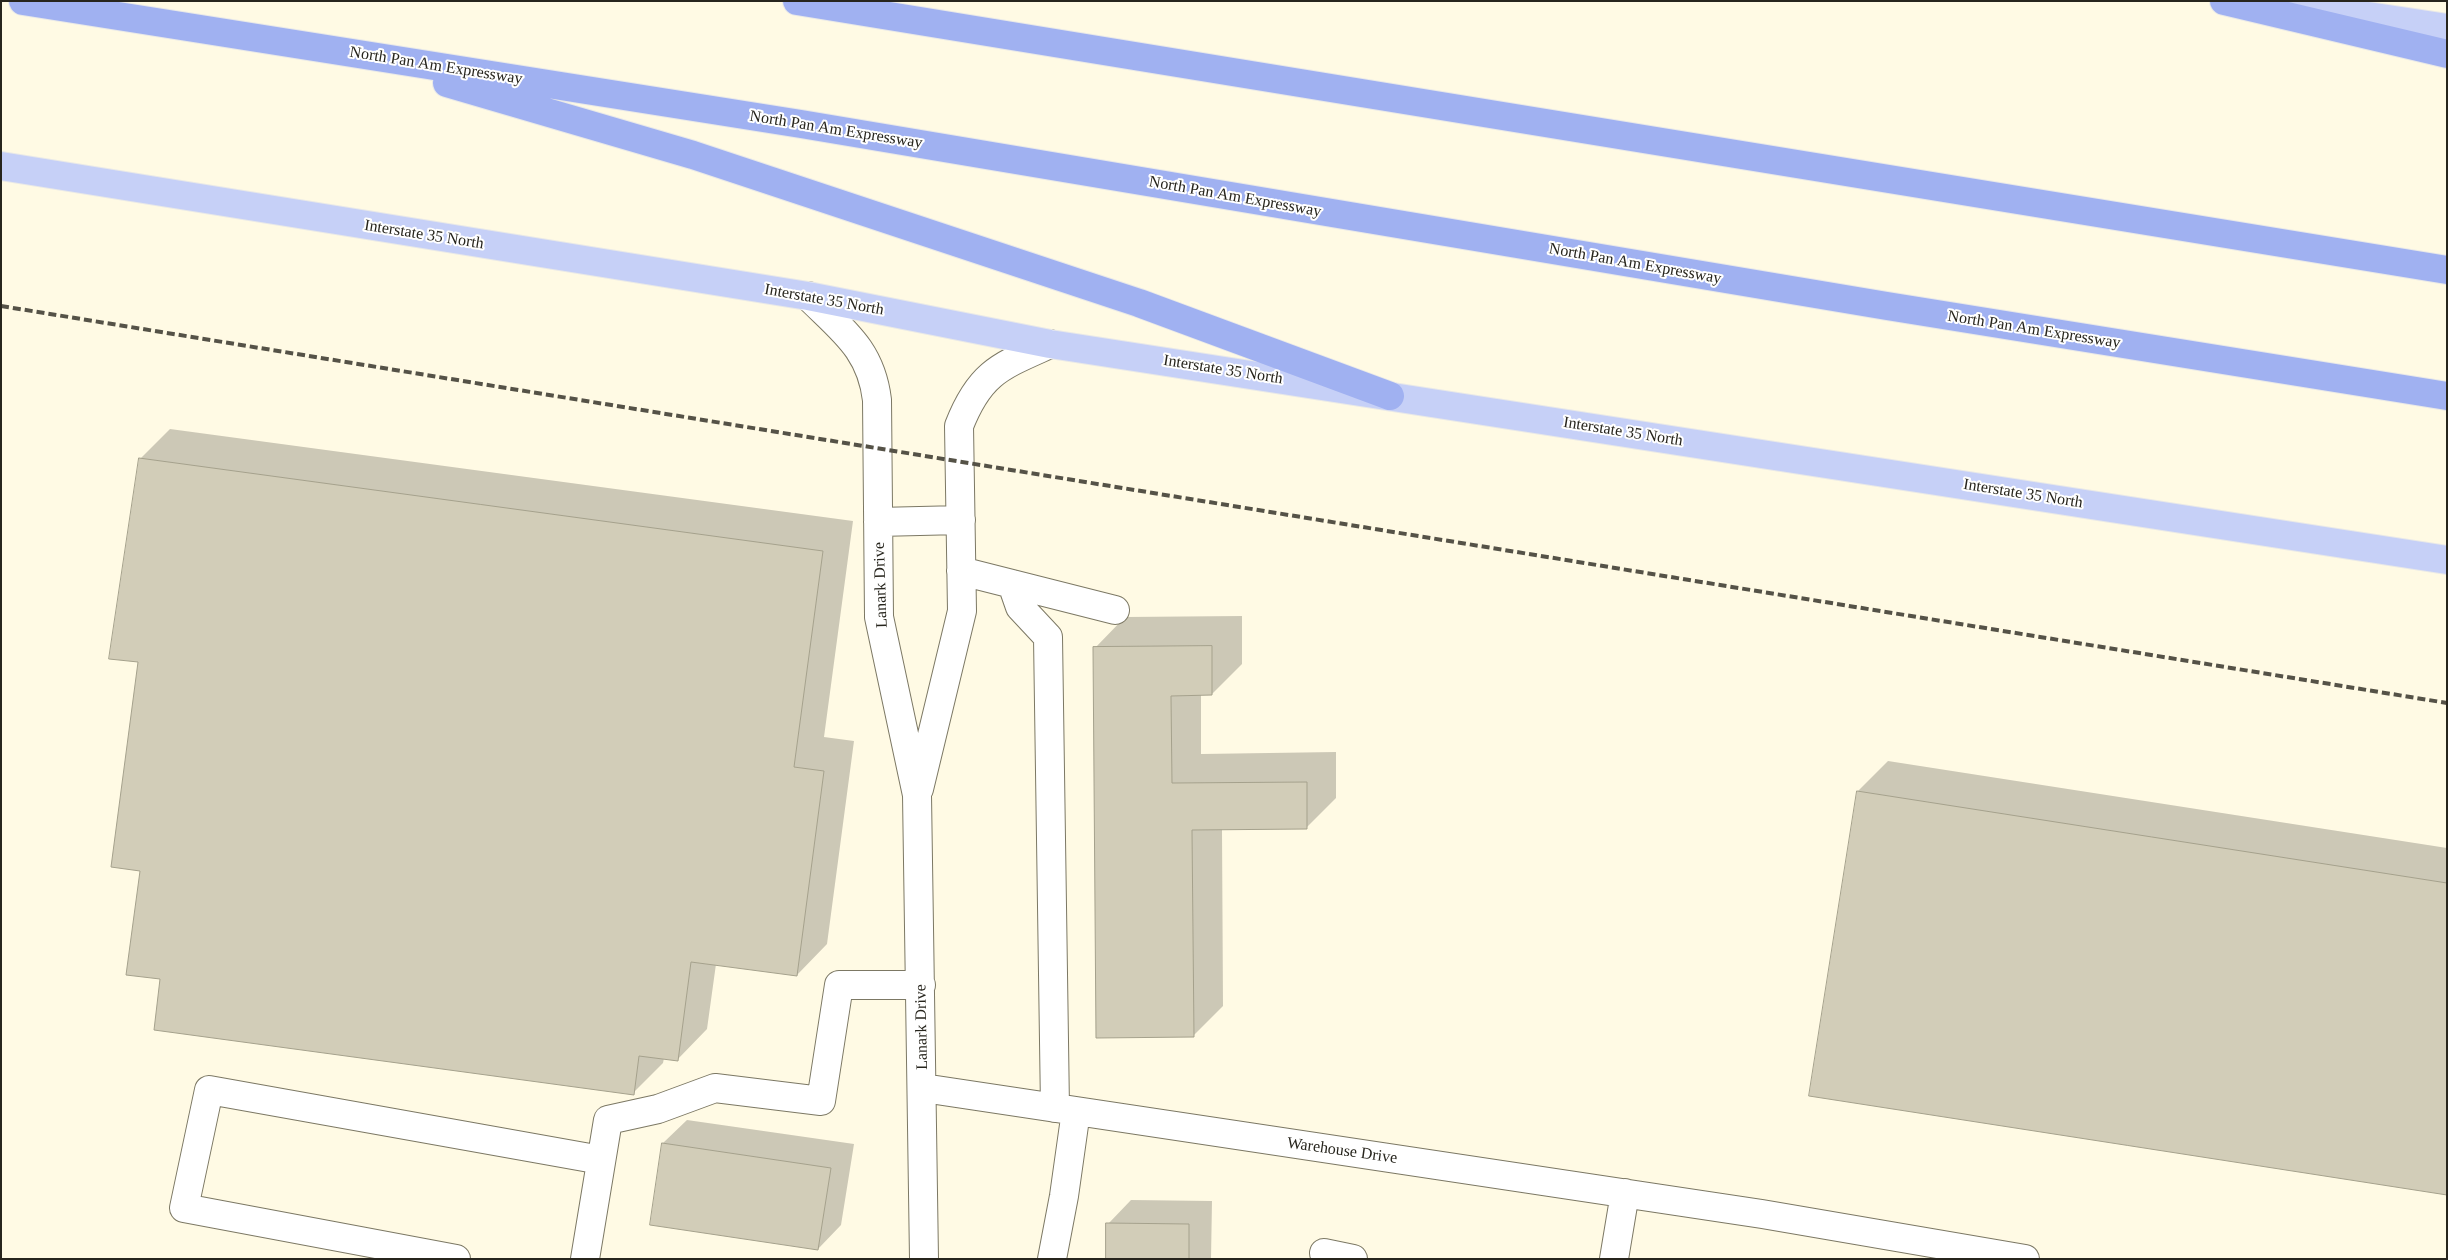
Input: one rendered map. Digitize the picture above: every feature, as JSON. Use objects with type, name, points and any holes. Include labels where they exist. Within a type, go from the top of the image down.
[{"type":"highway","name":"North Pan Am Expressway","points":[[23,1],[800,124],[1877,304],[2447,396]]},
{"type":"highway","points":[[797,1],[2447,270]]},
{"type":"highway","points":[[2224,1],[2447,54]]},
{"type":"highway","points":[[338,51],[702,158],[1139,302],[1390,396]]},
{"type":"main road","points":[[2270,1],[2447,28]]},
{"type":"main road","name":"Interstate 35 North","points":[[1,166],[808,296],[1050,344],[2447,560]]},
{"type":"street","name":"Lanark Drive","points":[[808,296],[857,345],[867,362],[875,382],[879,617],[917,795],[923,1088],[924,1259]]},
{"type":"street","name":"Lanark Drive","points":[[917,795],[962,611],[959,426],[967,406],[978,388],[999,367],[1050,344]]},
{"type":"street","name":"Lanark Drive","points":[[878,522],[960,520]]},
{"type":"street","points":[[962,571],[1115,610]]},
{"type":"street","points":[[1012,584],[1020,606],[1048,637],[1065,1109],[1064,1196],[1052,1259]]},
{"type":"street","points":[[585,1259],[608,1120],[658,1109],[715,1088],[821,1101],[839,985],[921,985]]},
{"type":"street","name":"Warehouse Drive","points":[[923,1088],[1762,1214],[2025,1259]]},
{"type":"street","points":[[456,1259],[184,1208],[209,1090],[602,1160]]},
{"type":"street","points":[[1614,1259],[1625,1193]]},
{"type":"street","points":[[1324,1253],[1353,1259]]},
{"type":"building","points":[[139,458],[823,551],[794,767],[824,771],[797,976],[691,962],[678,1061],[639,1056],[634,1095],[154,1030],[160,979],[126,975],[140,871],[111,867],[138,662],[109,659]]},
{"type":"building","points":[[1212,646],[1212,695],[1171,696],[1172,783],[1307,782],[1307,829],[1192,830],[1194,1037],[1096,1038],[1093,647]]},
{"type":"building","points":[[1857,791],[2447,883],[2447,1195],[1809,1096]]},
{"type":"building","points":[[662,1143],[831,1168],[818,1250],[650,1225]]},
{"type":"building","points":[[1106,1223],[1189,1224],[1189,1259],[1106,1259]]},
{"type":"railway","points":[[1,306],[2447,703]]}]
